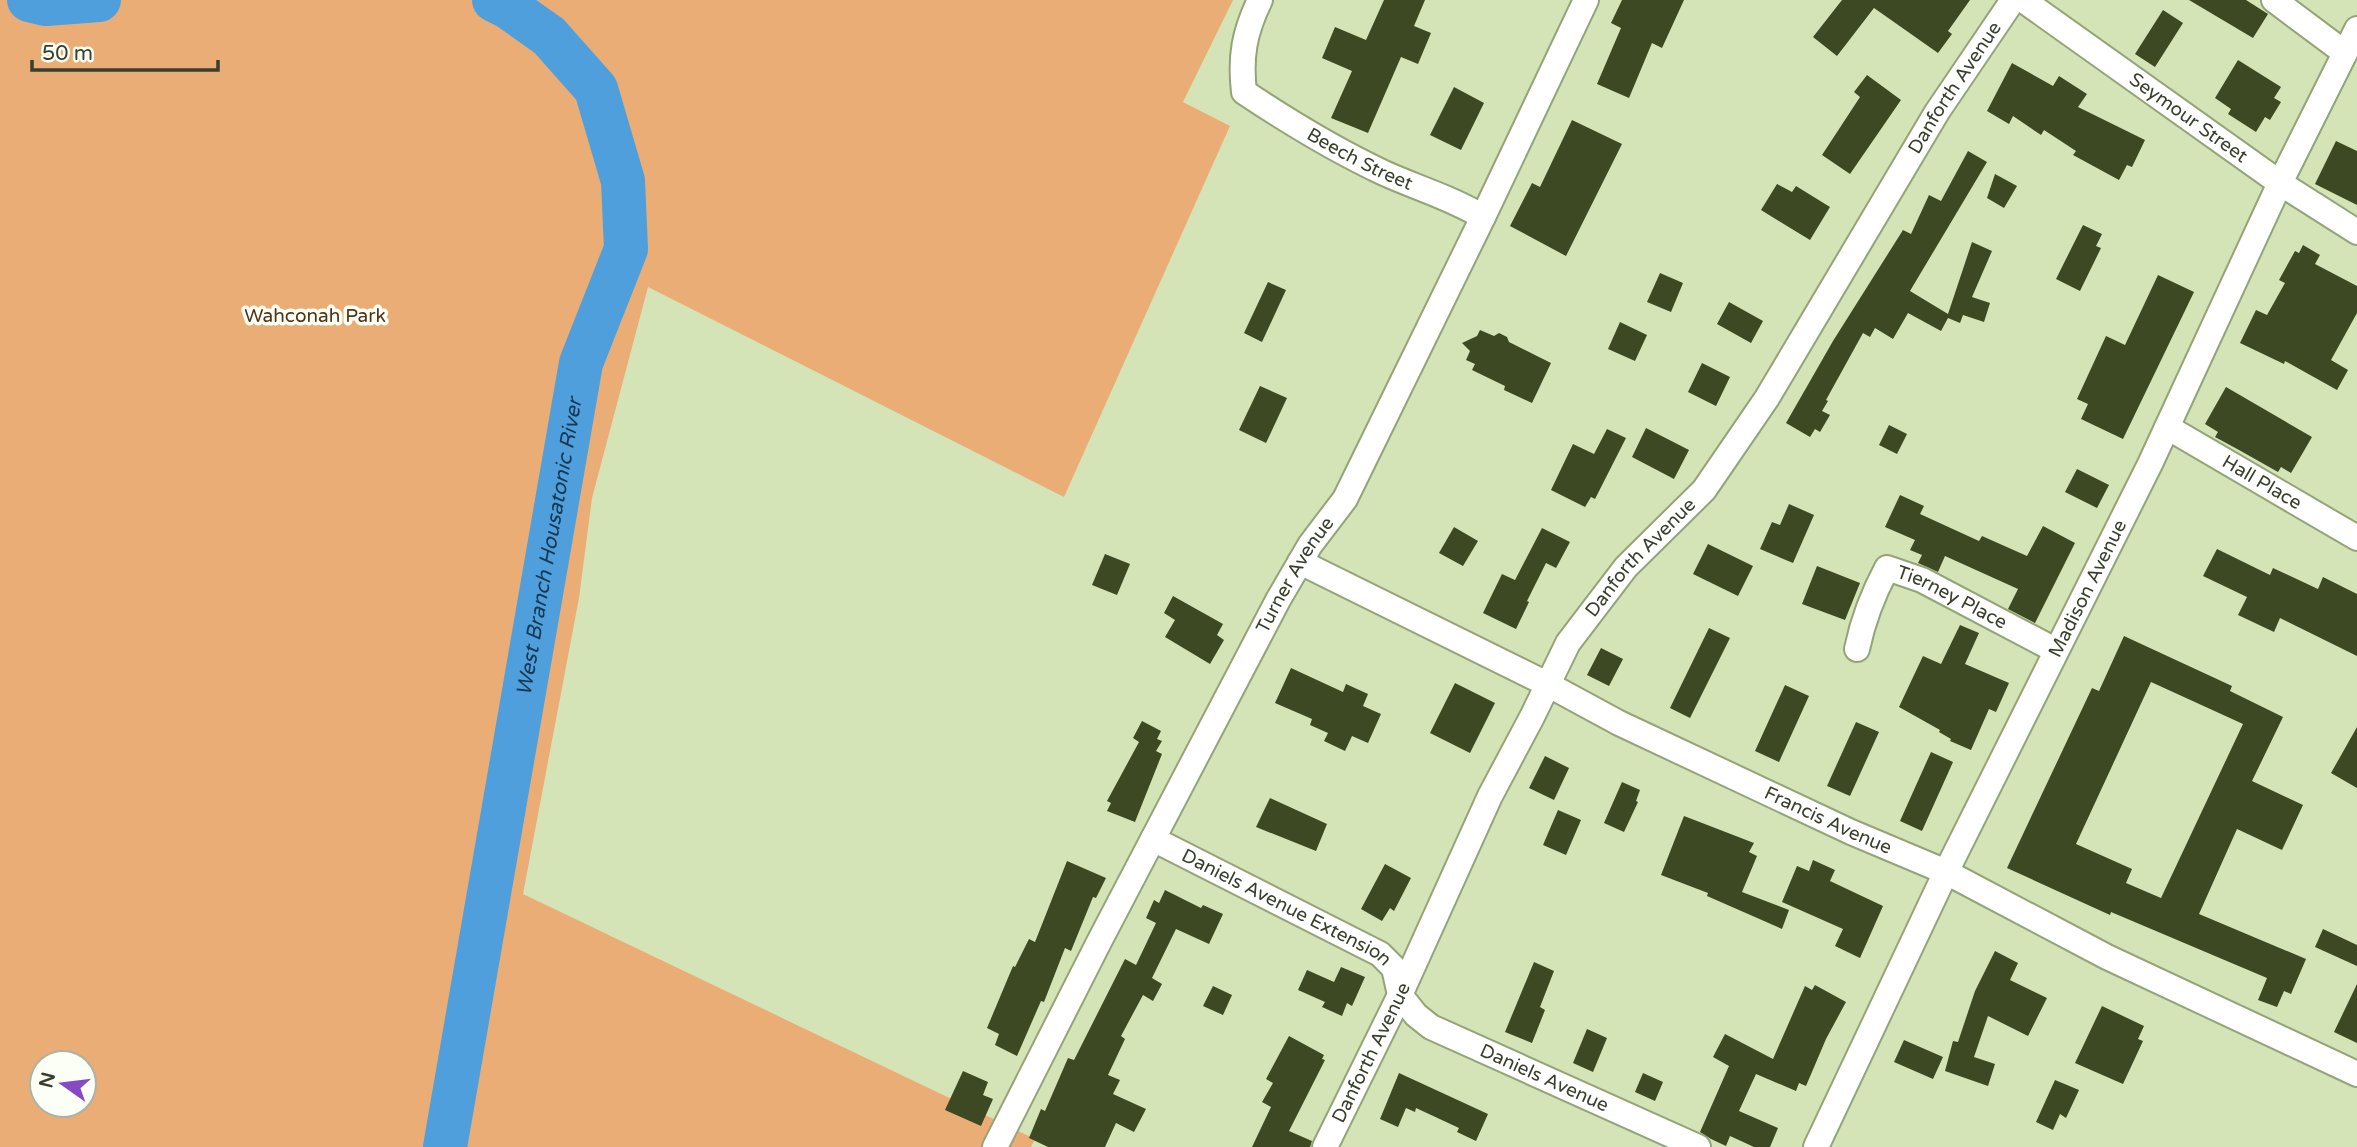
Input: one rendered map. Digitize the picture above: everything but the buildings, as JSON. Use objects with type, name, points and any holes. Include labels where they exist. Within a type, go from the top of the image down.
[{"type":"street","name":"Beech Street","points":[[1260,0],[1250,20],[1241,63],[1244,92],[1310,135],[1385,174],[1460,203],[1483,217]]},
{"type":"street","name":"Turner Avenue","points":[[995,1147],[1153,839],[1300,562],[1345,499],[1586,0]]},
{"type":"street","name":"Danforth Avenue","points":[[1325,1147],[1400,995],[1490,796],[1568,643],[1626,567],[1704,490],[1767,398],[1937,112],[2013,0]]},
{"type":"street","name":"Seymour Street","points":[[2022,0],[2280,183],[2357,232]]},
{"type":"street","points":[[2274,0],[2345,53]]},
{"type":"street","name":"Madison Avenue","points":[[1816,1147],[1946,872],[2167,427],[2280,183],[2357,29]]},
{"type":"street","name":"Hall Place","points":[[2167,427],[2357,538]]},
{"type":"street","name":"Francis Avenue","points":[[1300,562],[1547,684],[1619,723],[1839,826],[1946,872],[2107,957],[2357,1074]]},
{"type":"street","name":"Tierney Place","points":[[1857,649],[1861,628],[1876,588],[1887,568],[1922,580],[2055,650]]},
{"type":"street","name":"Daniels Avenue Extension","points":[[1153,839],[1380,954],[1394,968],[1400,995]]},
{"type":"street","name":"Daniels Avenue","points":[[1400,995],[1416,1015],[1431,1027],[1698,1147]]},
{"type":"green space","name":"Wahconah Park","points":[[0,0],[1233,0],[1183,102],[1230,126],[1064,497],[648,287],[592,498],[579,598],[523,894],[1035,1139],[1031,1147],[0,1147]]},
{"type":"waterway","name":"West Branch Housatonic River","points":[[29,0],[46,4],[99,0]]},
{"type":"waterway","name":"West Branch Housatonic River","points":[[445,1147],[581,363],[626,249],[623,181],[596,89],[549,36],[494,0]]}]
